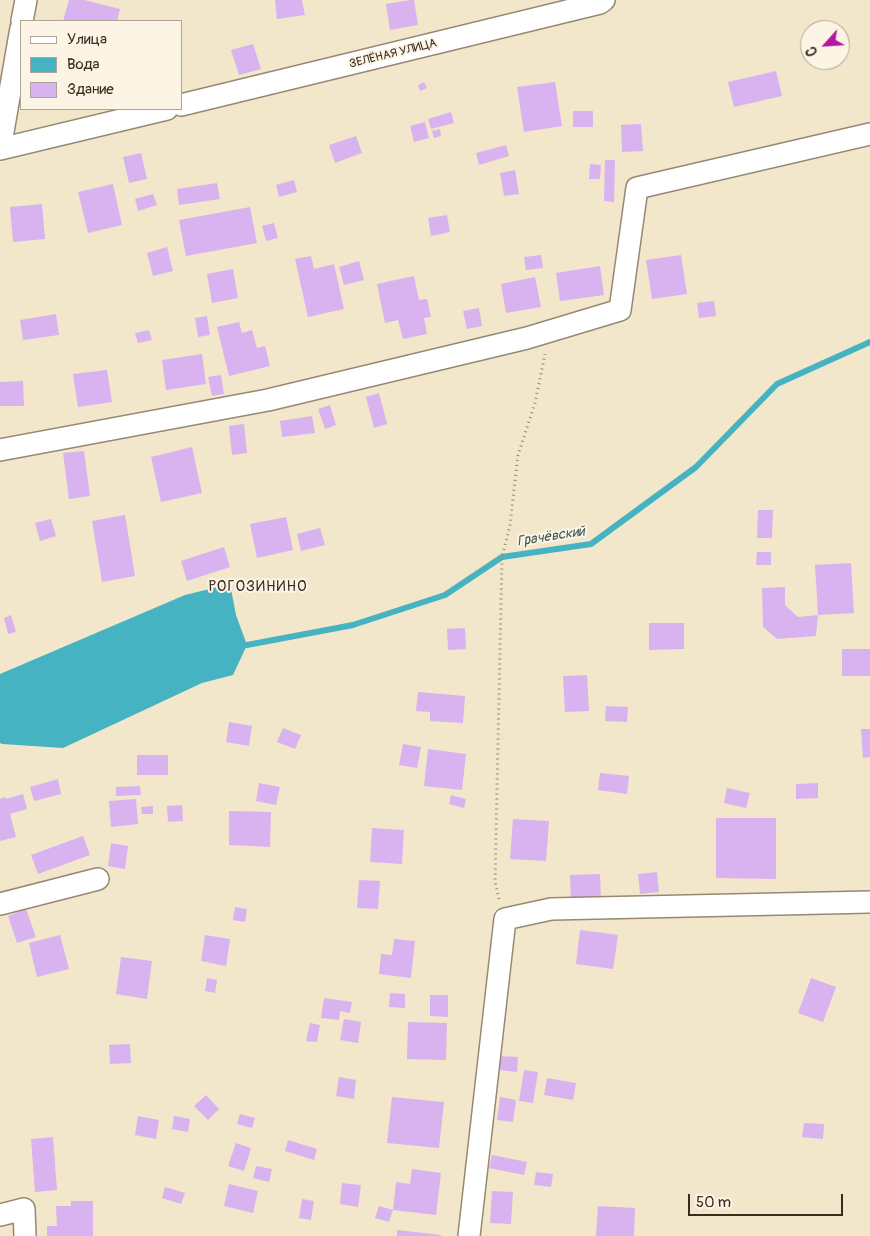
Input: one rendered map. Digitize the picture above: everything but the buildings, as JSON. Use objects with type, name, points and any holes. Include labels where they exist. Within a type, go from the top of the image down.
[{"type":"street","points":[[22,20],[26,0]]},
{"type":"street","name":"ЗЕЛЁНАЯ УЛИЦА","points":[[182,105],[600,3],[604,0]]},
{"type":"street","points":[[20,34],[0,149],[163,110]]},
{"type":"street","points":[[0,450],[268,400],[518,341],[620,310],[638,188],[870,134]]},
{"type":"street","points":[[0,904],[98,879]]},
{"type":"street","points":[[469,1236],[505,919],[551,910],[870,902]]},
{"type":"street","points":[[0,1215],[24,1209],[25,1236]]},
{"type":"path","points":[[505,919],[495,882],[502,557],[510,525],[518,455],[535,403],[549,332]]},
{"type":"water","points":[[230,584],[236,615],[247,645],[233,675],[202,683],[63,748],[0,743],[0,674],[185,595]]},
{"type":"waterway","name":"Грачёвский","points":[[247,645],[353,625],[445,595],[502,557],[591,544],[696,467],[777,384],[870,342]]},
{"type":"district","name":"РОГОЗИНИНО","points":[[258,587]]}]
